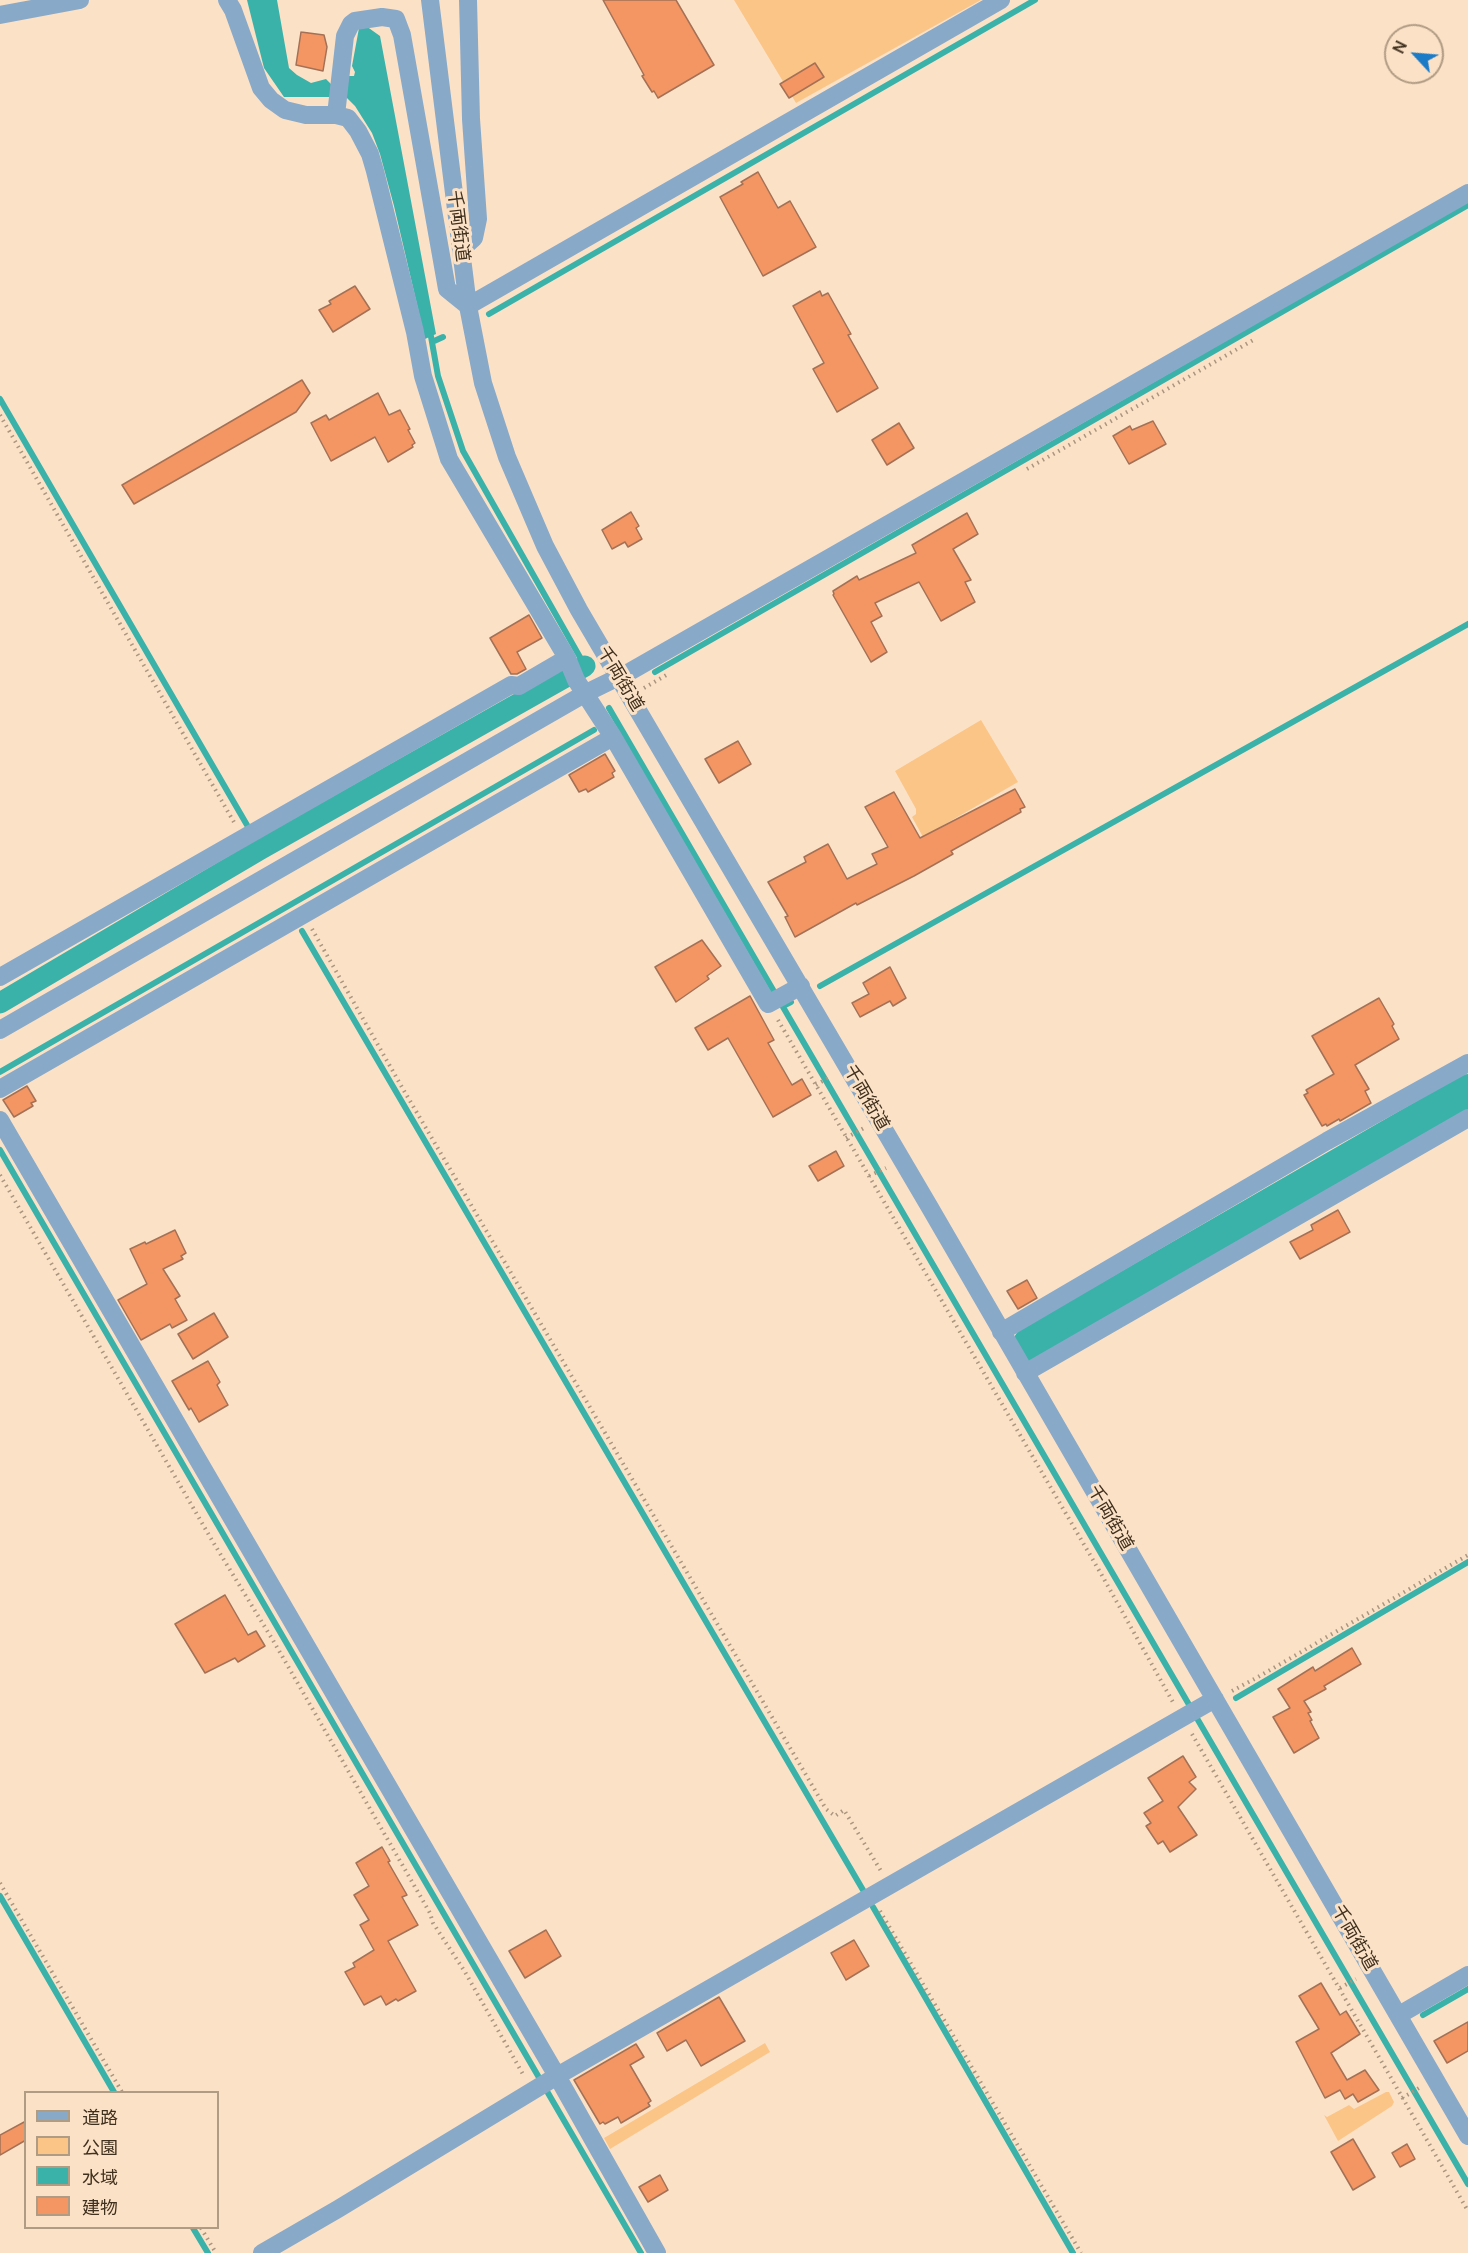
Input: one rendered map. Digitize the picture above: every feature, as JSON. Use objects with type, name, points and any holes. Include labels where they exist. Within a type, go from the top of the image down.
[{"type":"street","points":[[0,15],[80,0]]},
{"type":"street","points":[[228,0],[261,88],[271,100],[285,110],[306,115],[338,98]]},
{"type":"street","name":"千両街道","points":[[430,0],[468,306],[483,383],[514,475],[545,546],[579,610],[801,986],[1025,1373],[1196,1710],[1399,2015],[1468,2136]]},
{"type":"street","points":[[461,250],[474,238],[478,219],[471,119],[468,0]]},
{"type":"street","points":[[801,986],[775,1000],[575,674],[449,459],[423,376],[415,332],[370,154],[338,98],[345,36],[351,24],[361,20],[382,17],[396,19],[402,35],[447,289],[468,306],[1001,0]]},
{"type":"street","points":[[0,977],[511,685],[519,686],[575,674],[619,677],[1468,193]]},
{"type":"street","points":[[0,1030],[575,674]]},
{"type":"street","points":[[0,1089],[613,737]]},
{"type":"street","points":[[1001,1332],[1317,1147],[1468,1063]]},
{"type":"street","points":[[1025,1373],[1468,1118]]},
{"type":"street","points":[[0,1120],[544,2084],[657,2253]]},
{"type":"street","points":[[262,2253],[544,2084],[1196,1710]]},
{"type":"street","points":[[1399,2015],[1468,1975]]},
{"type":"path","points":[[0,415],[243,838]]},
{"type":"path","points":[[303,914],[403,1089],[826,1809],[835,1816],[844,1810],[890,1884]]},
{"type":"path","points":[[775,1000],[817,1084],[1100,1572],[1196,1710],[1402,2098],[1468,2211]]},
{"type":"path","points":[[817,1084],[833,1075]]},
{"type":"path","points":[[848,1137],[864,1128]]},
{"type":"path","points":[[870,1176],[887,1167]]},
{"type":"path","points":[[0,1175],[213,1542],[276,1641],[465,1972],[544,2084]]},
{"type":"path","points":[[1196,1710],[1258,1677],[1468,1555]]},
{"type":"path","points":[[0,1883],[121,2091]]},
{"type":"path","points":[[871,1895],[1082,2253]]},
{"type":"path","points":[[1343,1986],[1360,1977]]},
{"type":"path","points":[[1402,2098],[1423,2086]]},
{"type":"path","points":[[202,2229],[216,2253]]},
{"type":"green space","points":[[734,0],[981,0],[796,103]]},
{"type":"green space","points":[[981,720],[1018,782],[923,837],[912,817],[916,814],[916,809],[895,771]]},
{"type":"green space","points":[[765,2043],[770,2052],[610,2149],[604,2138]]},
{"type":"green space","points":[[1389,2092],[1394,2102],[1392,2106],[1338,2141],[1324,2115],[1327,2117],[1349,2105],[1354,2109]]},
{"type":"water","points":[[247,0],[277,0],[289,68],[311,83],[326,79],[332,85],[349,76],[354,76],[352,66],[359,28],[366,26],[380,36],[436,334],[425,339],[394,206],[372,133],[355,106],[346,97],[284,97],[264,68]]},
{"type":"building","points":[[603,0],[676,0],[714,65],[658,98],[642,76],[644,75]]},
{"type":"building","points":[[301,32],[324,35],[327,47],[323,71],[296,65]]},
{"type":"building","points":[[815,63],[824,77],[789,98],[780,84]]},
{"type":"building","points":[[758,172],[778,208],[790,201],[816,247],[763,276],[720,197]]},
{"type":"building","points":[[355,286],[370,309],[333,332],[319,310],[331,304],[329,301]]},
{"type":"building","points":[[820,291],[822,296],[828,293],[851,334],[848,335],[878,388],[837,412],[813,369],[824,363],[793,306]]},
{"type":"building","points":[[302,380],[310,393],[296,412],[134,504],[122,485]]},
{"type":"building","points":[[378,393],[389,415],[400,410],[415,443],[413,447],[388,462],[375,437],[331,461],[311,423],[326,415],[329,420]]},
{"type":"building","points":[[1153,421],[1166,444],[1129,464],[1113,436],[1130,426],[1132,430]]},
{"type":"building","points":[[899,423],[914,448],[887,465],[872,440]]},
{"type":"building","points":[[631,512],[639,526],[636,528],[642,539],[628,547],[625,542],[612,549],[602,530]]},
{"type":"building","points":[[967,513],[978,534],[953,549],[971,580],[965,582],[975,602],[941,621],[919,582],[875,603],[882,616],[871,622],[887,652],[871,662],[833,595],[833,591],[857,576],[859,580],[916,553],[912,545]]},
{"type":"building","points":[[529,615],[542,638],[517,652],[526,669],[517,674],[511,674],[490,638]]},
{"type":"building","points":[[738,741],[751,764],[719,783],[705,759]]},
{"type":"building","points":[[605,754],[615,771],[612,773],[614,777],[588,792],[586,789],[579,792],[569,775]]},
{"type":"building","points":[[1015,789],[1025,807],[1020,809],[1021,812],[951,851],[953,854],[914,876],[857,905],[856,903],[795,937],[785,917],[788,916],[768,882],[806,862],[804,857],[828,844],[847,879],[877,864],[872,854],[888,847],[865,807],[894,792],[920,838]]},
{"type":"building","points":[[702,940],[721,966],[707,976],[709,979],[676,1002],[655,967]]},
{"type":"building","points":[[890,967],[906,998],[893,1006],[890,1001],[860,1017],[852,1003],[869,994],[863,983]]},
{"type":"building","points":[[750,996],[774,1040],[768,1043],[792,1085],[802,1079],[811,1095],[773,1117],[728,1038],[708,1050],[695,1028]]},
{"type":"building","points":[[1379,998],[1394,1024],[1392,1026],[1399,1039],[1355,1065],[1369,1089],[1365,1091],[1371,1103],[1340,1121],[1339,1119],[1327,1126],[1326,1124],[1322,1126],[1304,1095],[1308,1093],[1306,1090],[1334,1074],[1312,1036]]},
{"type":"building","points":[[27,1086],[36,1101],[31,1103],[33,1106],[14,1117],[3,1100]]},
{"type":"building","points":[[836,1151],[844,1166],[818,1181],[809,1166]]},
{"type":"building","points":[[1338,1210],[1350,1232],[1300,1259],[1290,1242],[1313,1230],[1311,1225]]},
{"type":"building","points":[[175,1230],[186,1253],[181,1256],[183,1259],[163,1269],[180,1296],[175,1299],[187,1320],[172,1328],[170,1324],[141,1340],[118,1300],[147,1284],[130,1249]]},
{"type":"building","points":[[1027,1280],[1037,1298],[1018,1309],[1007,1291]]},
{"type":"building","points":[[214,1313],[228,1337],[193,1359],[178,1334]]},
{"type":"building","points":[[208,1361],[220,1382],[217,1385],[228,1405],[199,1422],[172,1381]]},
{"type":"building","points":[[225,1595],[248,1635],[256,1631],[265,1646],[238,1662],[235,1658],[205,1673],[175,1624]]},
{"type":"building","points":[[1352,1648],[1361,1664],[1324,1686],[1326,1689],[1304,1701],[1311,1712],[1308,1713],[1312,1720],[1310,1721],[1319,1738],[1294,1753],[1273,1717],[1290,1708],[1278,1689],[1313,1667],[1315,1671]]},
{"type":"building","points":[[1183,1756],[1196,1777],[1189,1782],[1196,1789],[1178,1807],[1197,1835],[1170,1852],[1163,1841],[1158,1844],[1146,1826],[1151,1823],[1144,1813],[1163,1801],[1148,1778]]},
{"type":"building","points":[[382,1847],[407,1895],[402,1897],[418,1925],[388,1941],[416,1991],[386,2005],[381,1996],[364,2005],[345,1972],[355,1967],[353,1963],[374,1950],[360,1925],[369,1920],[354,1895],[369,1886],[356,1863]]},
{"type":"building","points":[[546,1930],[561,1956],[525,1978],[509,1951]]},
{"type":"building","points":[[854,1940],[869,1966],[846,1980],[831,1953]]},
{"type":"building","points":[[1321,1983],[1340,2015],[1346,2011],[1360,2034],[1331,2053],[1347,2080],[1365,2070],[1379,2090],[1358,2102],[1353,2094],[1345,2099],[1340,2090],[1325,2098],[1296,2042],[1319,2029],[1299,1996]]},
{"type":"building","points":[[719,1997],[745,2041],[701,2066],[686,2040],[667,2051],[657,2033]]},
{"type":"building","points":[[1468,2022],[1468,2051],[1447,2063],[1434,2041]]},
{"type":"building","points":[[636,2044],[644,2057],[630,2065],[651,2101],[648,2103],[650,2106],[621,2123],[618,2117],[605,2124],[603,2122],[600,2124],[574,2080]]},
{"type":"building","points":[[24,2122],[24,2141],[0,2155],[0,2135]]},
{"type":"building","points":[[1353,2139],[1375,2177],[1353,2190],[1331,2152]]},
{"type":"building","points":[[1407,2144],[1415,2159],[1400,2167],[1392,2153]]},
{"type":"building","points":[[660,2175],[668,2190],[648,2202],[639,2187]]},
{"type":"waterway","points":[[489,314],[1035,0]]},
{"type":"waterway","points":[[655,672],[1468,205]]},
{"type":"waterway","points":[[430,331],[438,376],[463,451],[585,666]]},
{"type":"waterway","points":[[432,342],[443,337]]},
{"type":"waterway","points":[[0,399],[247,825]]},
{"type":"waterway","points":[[820,986],[1468,624]]},
{"type":"waterway","points":[[0,1003],[261,849],[585,666]]},
{"type":"waterway","points":[[609,708],[1468,2184]]},
{"type":"waterway","points":[[0,1072],[594,730]]},
{"type":"waterway","points":[[258,843],[261,849]]},
{"type":"waterway","points":[[302,931],[863,1890]]},
{"type":"waterway","points":[[783,1006],[791,1002]]},
{"type":"waterway","points":[[1031,1344],[1468,1092]]},
{"type":"waterway","points":[[0,1150],[641,2253]]},
{"type":"waterway","points":[[1236,1698],[1468,1562]]},
{"type":"waterway","points":[[0,1896],[113,2091]]},
{"type":"waterway","points":[[873,1907],[1073,2253]]},
{"type":"waterway","points":[[1423,2015],[1468,1989]]},
{"type":"waterway","points":[[194,2229],[208,2253]]}]
